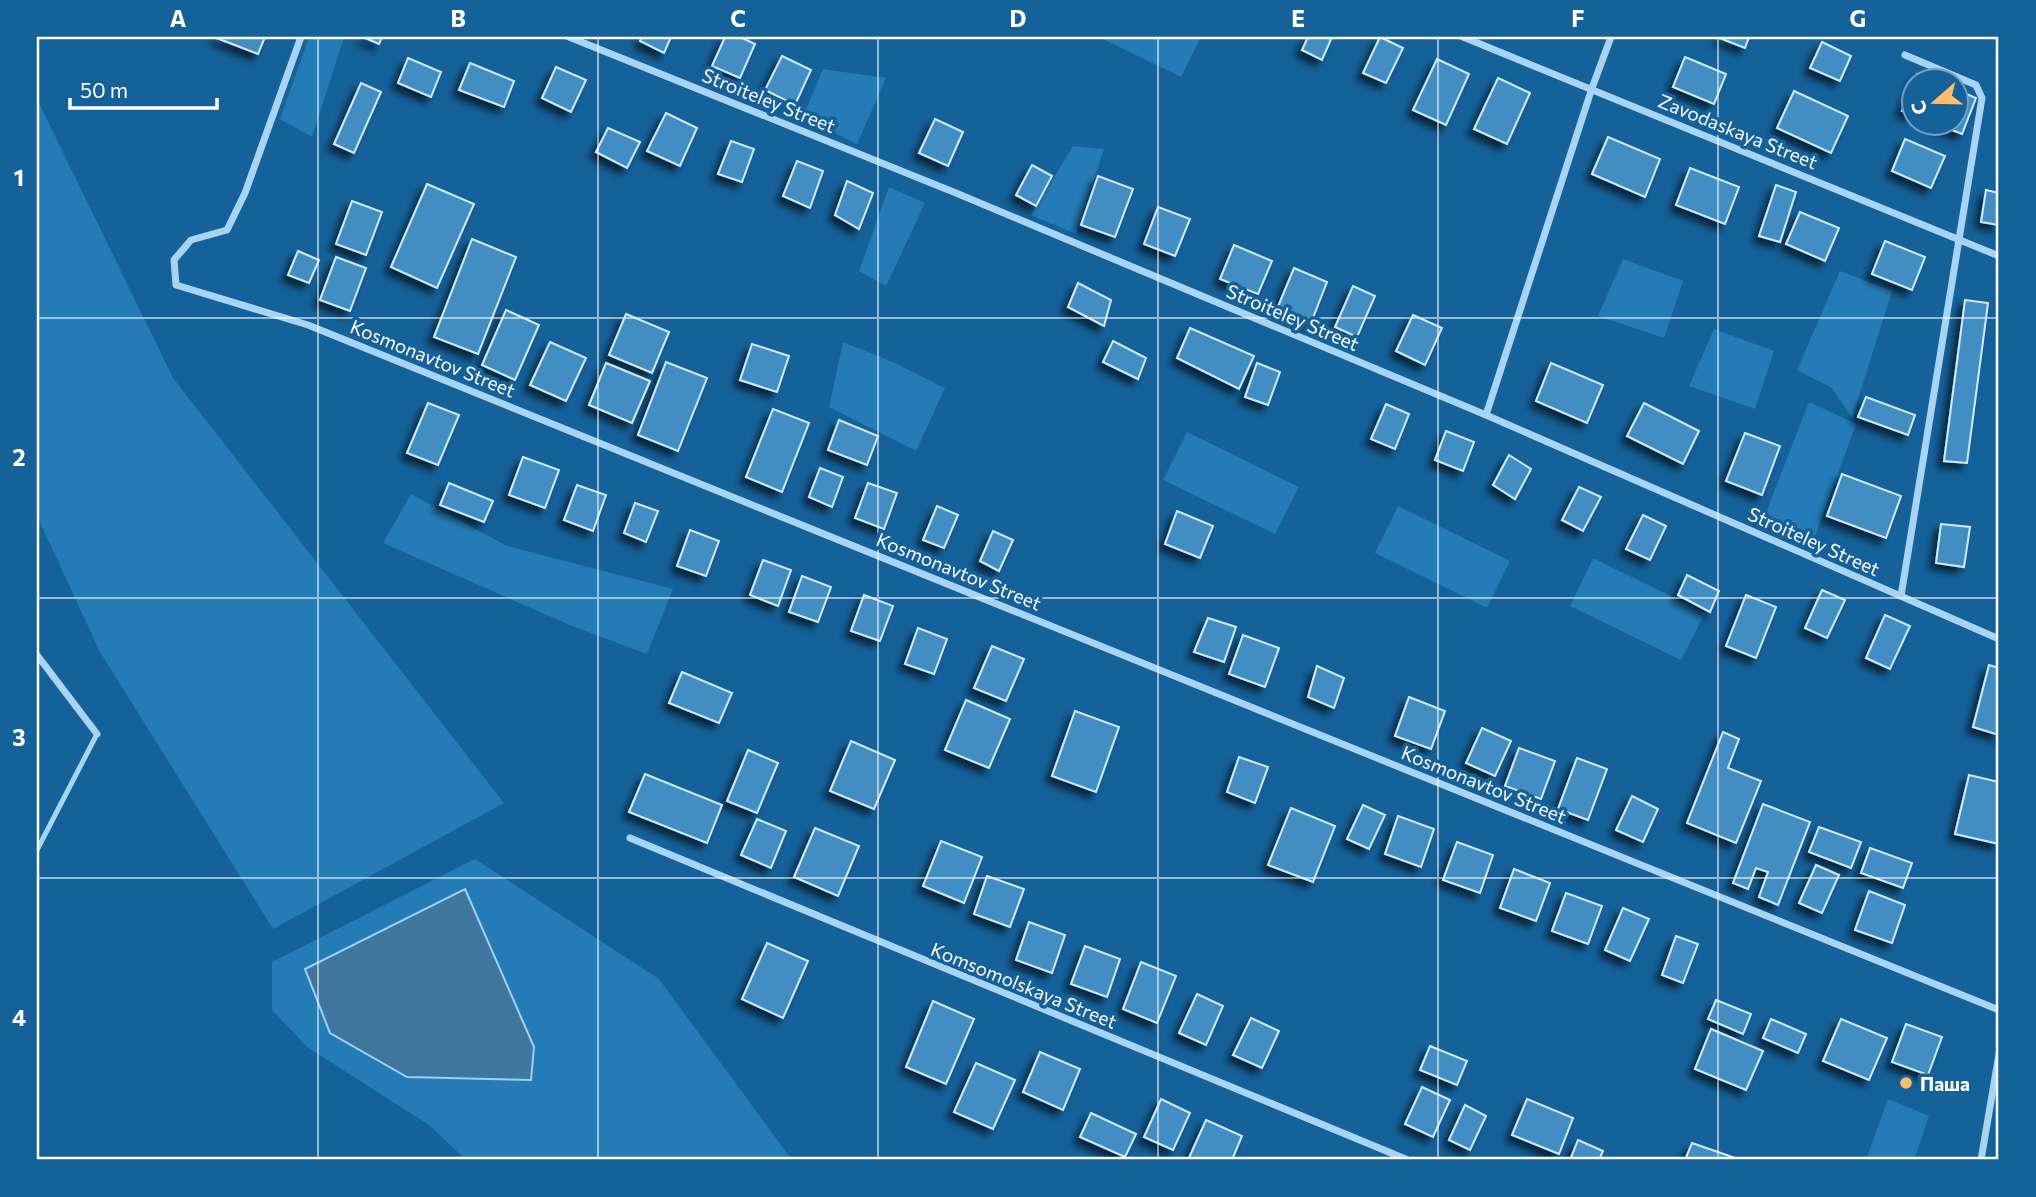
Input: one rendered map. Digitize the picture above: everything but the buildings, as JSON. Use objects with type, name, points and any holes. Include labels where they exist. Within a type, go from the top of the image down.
[{"type":"street","name":"Kosmonavtov Street","points":[[302,37],[245,193],[227,230],[191,240],[174,260],[176,285],[320,330],[1999,1010]]},
{"type":"street","name":"Stroiteley Street","points":[[569,37],[956,193],[1486,415],[1999,639]]},
{"type":"street","name":"Zavodaskaya Street","points":[[1464,37],[1999,256]]},
{"type":"street","points":[[1486,415],[1611,37]]},
{"type":"street","points":[[1901,596],[1982,98],[1976,85],[1905,55]]},
{"type":"street","points":[[37,655],[97,734]]},
{"type":"street","name":"Komsomolskaya Street","points":[[629,838],[1408,1160]]},
{"type":"street","points":[[1981,1160],[1999,1054]]},
{"type":"lane","points":[[37,850],[97,734]]},
{"type":"shaded area","points":[[309,37],[344,37],[312,137],[280,119]]},
{"type":"shaded area","points":[[1099,37],[1201,37],[1181,77]]},
{"type":"shaded area","points":[[823,69],[886,78],[857,144],[803,117]]},
{"type":"shaded area","points":[[37,99],[173,378],[504,803],[273,929],[100,652],[37,516]]},
{"type":"shaded area","points":[[1073,146],[1104,149],[1076,234],[1031,215]]},
{"type":"shaded area","points":[[889,187],[925,203],[886,286],[859,271]]},
{"type":"shaded area","points":[[1623,259],[1683,281],[1664,338],[1598,316]]},
{"type":"shaded area","points":[[1840,271],[1892,291],[1852,418],[1832,388],[1797,370]]},
{"type":"shaded area","points":[[1714,329],[1774,351],[1755,409],[1689,386]]},
{"type":"shaded area","points":[[843,342],[895,363],[945,388],[916,451],[829,407]]},
{"type":"shaded area","points":[[1809,402],[1856,424],[1814,539],[1763,520]]},
{"type":"shaded area","points":[[1187,432],[1299,487],[1275,534],[1163,480]]},
{"type":"shaded area","points":[[411,494],[507,546],[673,589],[647,654],[572,626],[383,543]]},
{"type":"shaded area","points":[[1398,506],[1510,561],[1487,608],[1375,553]]},
{"type":"shaded area","points":[[1593,558],[1705,613],[1681,660],[1570,606]]},
{"type":"shaded area","points":[[475,859],[659,979],[792,1160],[466,1160],[429,1125],[307,1047],[272,1010],[272,962]]},
{"type":"shaded area","points":[[465,889],[534,1047],[531,1080],[407,1077],[330,1033],[305,969]]},
{"type":"shaded area","points":[[1888,1099],[1929,1116],[1914,1160],[1876,1160],[1867,1157]]},
{"type":"place","name":"Паша","points":[[1906,1083]]}]
